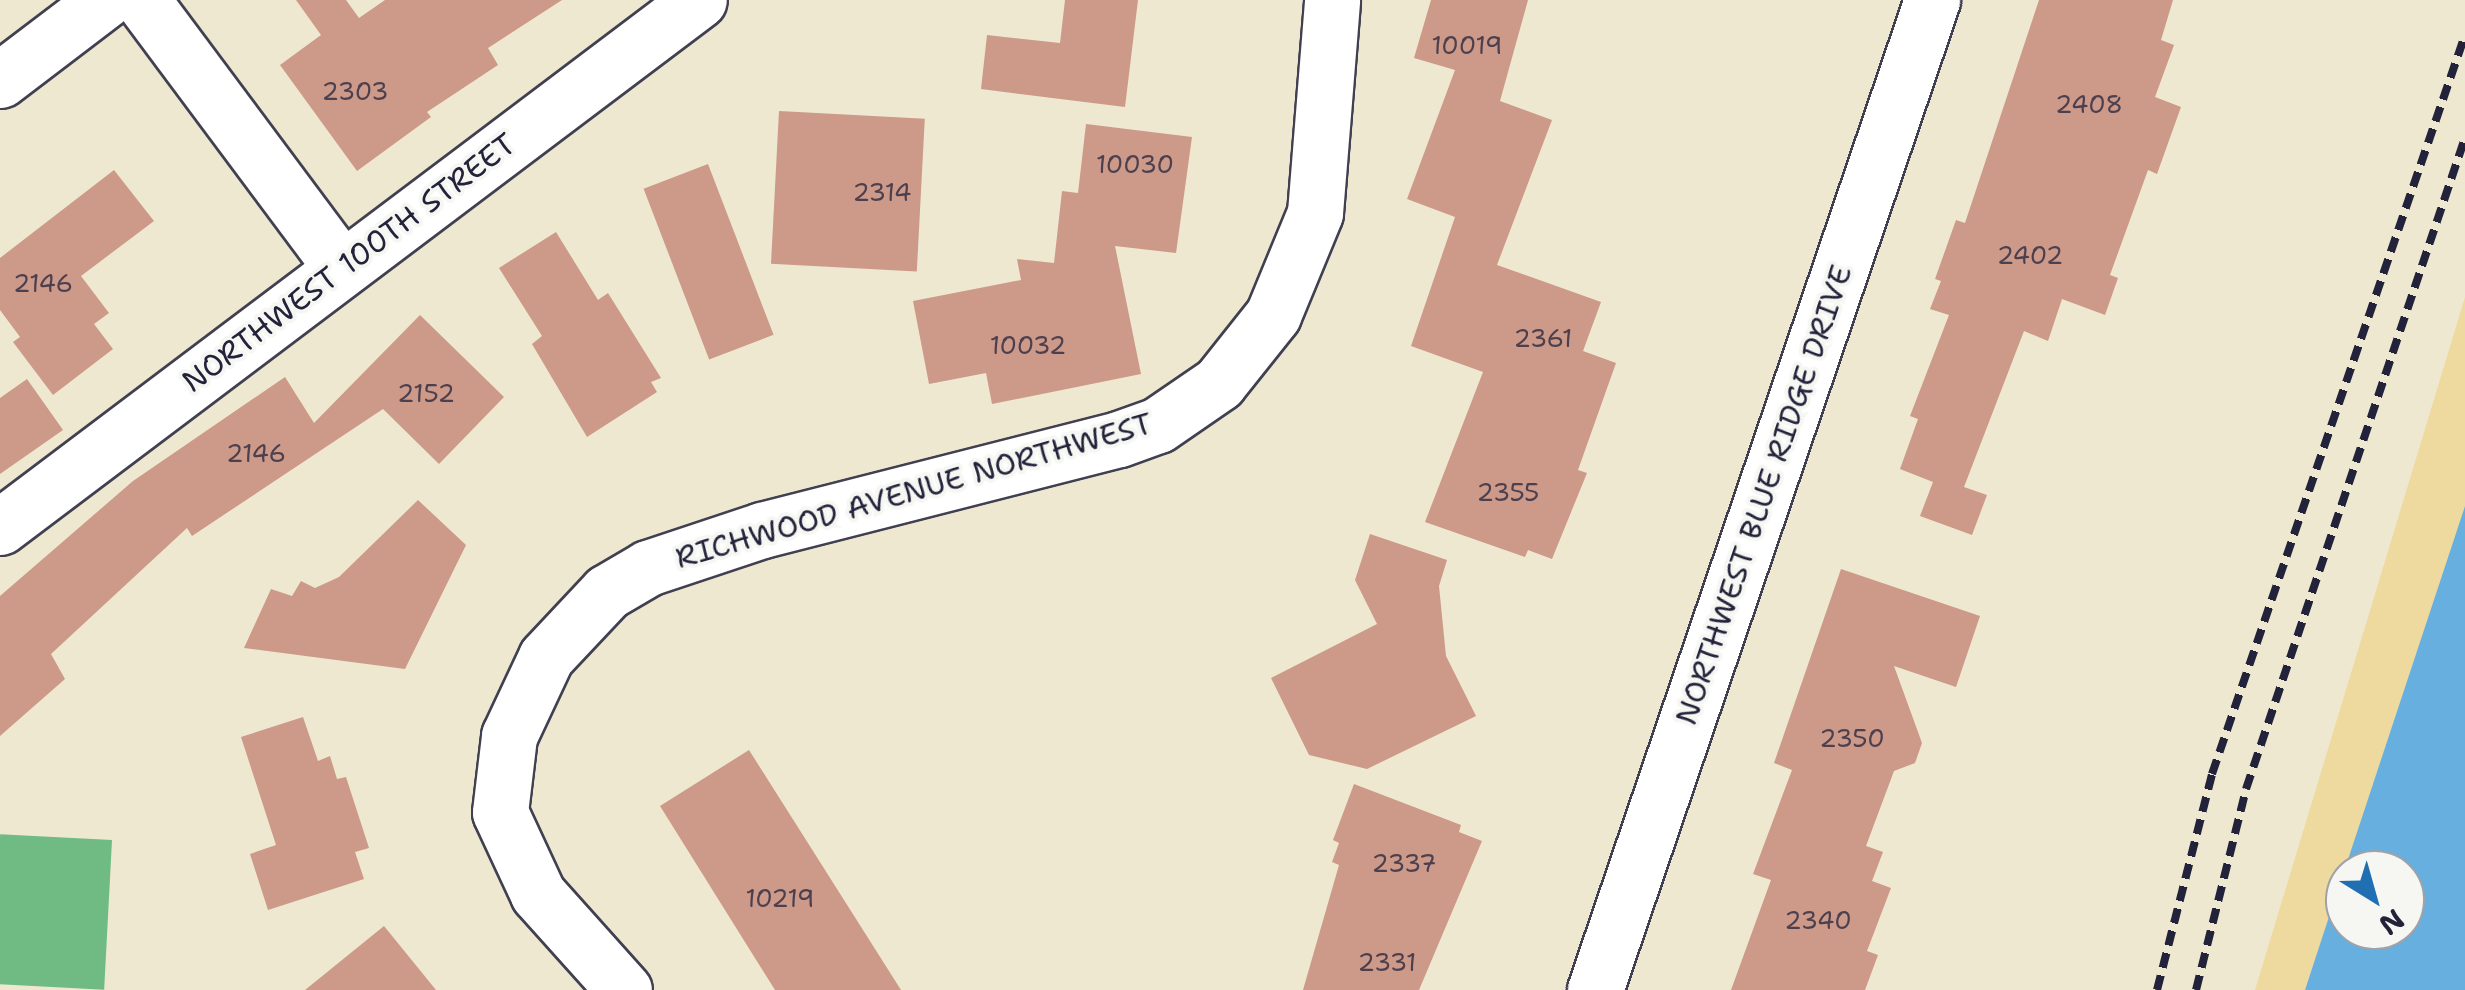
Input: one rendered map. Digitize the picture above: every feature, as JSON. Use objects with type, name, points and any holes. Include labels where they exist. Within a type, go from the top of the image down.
[{"type":"street","points":[[0,80],[105,0]]},
{"type":"street","points":[[142,0],[342,268]]},
{"type":"street","name":"NORTHWEST 100TH STREET","points":[[0,527],[699,0]]},
{"type":"street","name":"RICHWOOD AVENUE NORTHWEST","points":[[624,990],[531,884],[500,812],[509,736],[546,657],[607,592],[648,568],[762,530],[1119,439],[1158,424],[1220,384],[1273,315],[1315,213],[1332,0]]},
{"type":"street","name":"NORTHWEST BLUE RIDGE DRIVE","points":[[1595,990],[1932,0]]},
{"type":"green space","points":[[0,834],[112,840],[104,990],[0,984]]},
{"type":"sand","points":[[2465,297],[2465,506],[2351,850],[2325,850],[2325,930],[2305,990],[2255,990]]},
{"type":"water","points":[[2465,506],[2465,990],[2305,990],[2325,930],[2325,950],[2425,950],[2425,850],[2351,850]]},
{"type":"building","points":[[296,0],[346,0],[359,18],[385,0],[562,0],[488,48],[498,65],[427,112],[431,117],[357,171],[280,65],[321,35]]},
{"type":"building","points":[[1065,0],[1138,0],[1125,107],[981,89],[987,35],[1060,43]]},
{"type":"building","points":[[1431,0],[1528,0],[1500,101],[1552,120],[1497,265],[1601,302],[1583,351],[1616,363],[1578,470],[1587,473],[1552,559],[1528,550],[1525,557],[1425,522],[1483,372],[1411,346],[1455,217],[1407,199],[1455,70],[1414,58]]},
{"type":"building","points":[[2039,0],[2173,0],[2161,40],[2174,45],[2155,97],[2181,107],[2157,174],[2148,170],[2110,275],[2118,278],[2105,315],[2062,299],[2048,341],[2024,331],[1964,487],[1987,495],[1972,535],[1920,516],[1933,482],[1900,469],[1918,419],[1910,416],[1949,315],[1930,309],[1941,281],[1935,279],[1956,220],[1965,223]]},
{"type":"building","points":[[779,111],[925,119],[917,271],[771,264]]},
{"type":"building","points":[[1086,124],[1192,137],[1176,253],[1115,246],[1141,374],[992,404],[986,373],[929,384],[913,301],[1021,280],[1017,259],[1054,263],[1062,191],[1078,193]]},
{"type":"building","points":[[708,164],[774,335],[709,360],[644,189]]},
{"type":"building","points":[[114,170],[154,221],[81,276],[109,313],[94,324],[113,349],[53,395],[13,342],[20,337],[0,310],[0,258]]},
{"type":"building","points":[[556,232],[598,300],[608,293],[661,378],[651,382],[657,392],[587,437],[532,344],[542,336],[499,268]]},
{"type":"building","points":[[420,315],[504,397],[439,464],[383,409],[192,536],[187,528],[51,654],[65,679],[0,736],[0,596],[133,481],[285,377],[314,423]]},
{"type":"building","points":[[27,379],[63,430],[0,474],[0,398]]},
{"type":"building","points":[[418,500],[466,545],[405,669],[244,648],[271,589],[292,596],[301,581],[315,588],[339,577]]},
{"type":"building","points":[[1370,534],[1447,560],[1439,586],[1446,656],[1476,716],[1367,769],[1309,755],[1271,678],[1377,624],[1355,580]]},
{"type":"building","points":[[1841,569],[1980,616],[1956,687],[1894,666],[1922,743],[1915,763],[1894,771],[1866,846],[1883,852],[1872,881],[1891,888],[1867,951],[1878,955],[1865,990],[1731,990],[1771,880],[1753,874],[1792,770],[1774,763]]},
{"type":"building","points":[[303,717],[318,761],[330,756],[337,779],[346,777],[369,848],[355,852],[364,879],[268,910],[250,854],[276,845],[241,737]]},
{"type":"building","points":[[749,750],[901,990],[775,990],[660,806]]},
{"type":"building","points":[[1354,784],[1461,825],[1459,832],[1482,841],[1419,990],[1303,990],[1339,865],[1332,862],[1339,843],[1333,840]]},
{"type":"building","points":[[384,926],[436,990],[305,990]]},
{"type":"railway","points":[[2157,990],[2212,774],[2465,35]]},
{"type":"railway","points":[[2196,990],[2246,789],[2465,138]]}]
